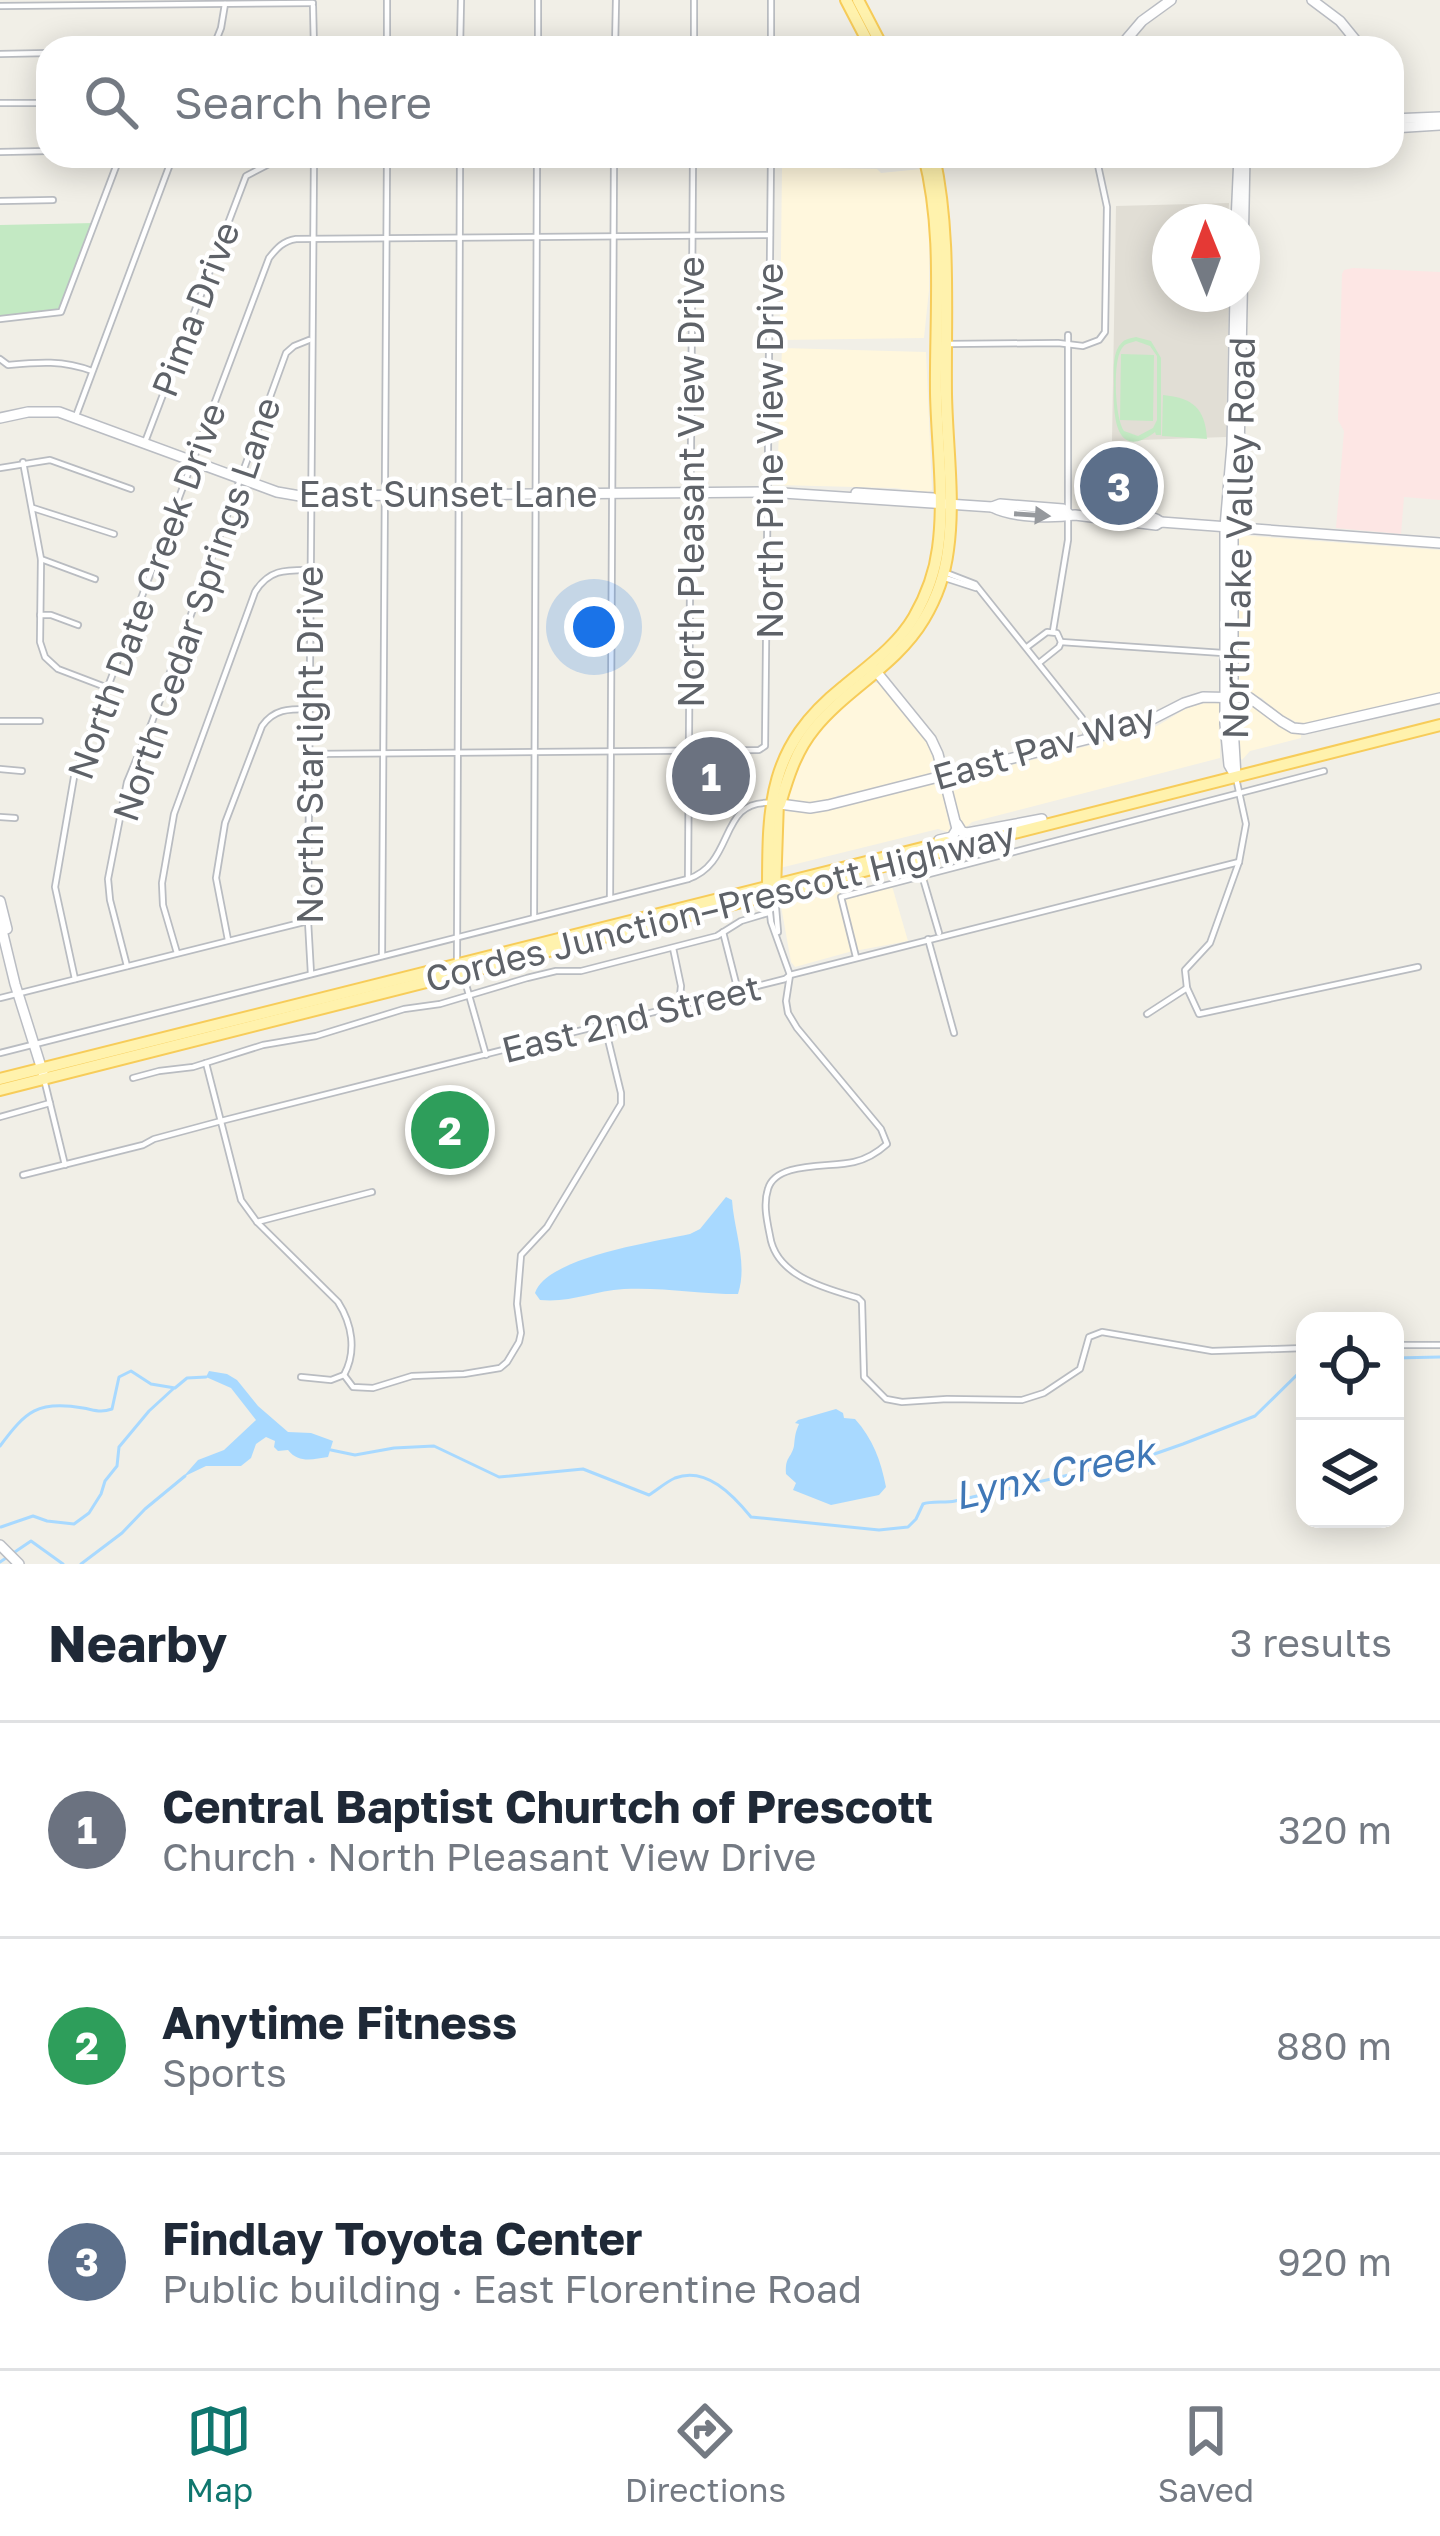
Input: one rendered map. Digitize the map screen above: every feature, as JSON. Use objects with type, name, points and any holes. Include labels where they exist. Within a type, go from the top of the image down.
[{"type":"main road","points":[[846,0],[865,36]]},
{"type":"main road","points":[[858,0],[877,36]]},
{"type":"main road","points":[[771,889],[775,803],[789,749],[812,715],[905,646],[933,602],[943,575],[949,545],[931,168]]},
{"type":"main road","points":[[771,889],[767,822],[775,803],[811,732],[906,629],[930,582],[944,503]]},
{"type":"main road","name":"Cordes Junction–Prescott Highway","points":[[0,1090],[43,1073],[911,850],[1440,722]]},
{"type":"main road","name":"Cordes Junction–Prescott Highway","points":[[771,889],[850,874],[1235,772]]},
{"type":"main road","points":[[850,874],[911,861],[922,875]]},
{"type":"main road","name":"Cordes Junction–Prescott Highway","points":[[0,1078],[43,1073]]},
{"type":"street","points":[[387,0],[387,36]]},
{"type":"street","points":[[460,0],[460,36]]},
{"type":"street","points":[[538,0],[538,36]]},
{"type":"street","points":[[615,36],[616,0]]},
{"type":"street","points":[[694,0],[694,36]]},
{"type":"street","points":[[771,0],[771,36]]},
{"type":"street","points":[[1312,0],[1352,36]]},
{"type":"street","points":[[1129,36],[1166,1]]},
{"type":"street","points":[[0,6],[314,2],[314,36]]},
{"type":"street","points":[[217,36],[225,4]]},
{"type":"street","points":[[0,54],[36,53]]},
{"type":"street","points":[[0,103],[36,103]]},
{"type":"street","points":[[1404,123],[1440,121]]},
{"type":"street","points":[[0,152],[36,151]]},
{"type":"street","points":[[0,319],[62,312],[116,168]]},
{"type":"street","points":[[76,416],[168,168]]},
{"type":"street","name":"Pima Drive","points":[[145,442],[246,176],[257,168]]},
{"type":"street","name":"North Starlight Drive","points":[[311,974],[314,168]]},
{"type":"street","points":[[382,956],[387,168]]},
{"type":"street","points":[[460,168],[457,941],[486,1055]]},
{"type":"street","points":[[534,917],[537,168]]},
{"type":"street","points":[[610,898],[614,168]]},
{"type":"street","name":"North Pleasant View Drive","points":[[688,879],[693,168]]},
{"type":"street","name":"North Pine View Drive","points":[[689,750],[759,750],[765,746],[771,168]]},
{"type":"street","points":[[941,344],[1068,346],[1092,344],[1105,332],[1108,207],[1099,168]]},
{"type":"street","name":"North Lake Valley Road","points":[[1238,204],[1241,168]]},
{"type":"street","name":"North Lake Valley Road","points":[[1187,988],[1185,970],[1210,943],[1239,862],[1246,824],[1226,748],[1229,527],[1240,439],[1242,168]]},
{"type":"street","points":[[0,201],[53,200]]},
{"type":"street","points":[[313,238],[770,235]]},
{"type":"street","name":"North Date Creek Drive","points":[[75,979],[57,904],[56,871],[74,777],[269,258],[287,241],[313,238]]},
{"type":"street","name":"North Lake Valley Road","points":[[1229,696],[1225,653],[1235,312]]},
{"type":"street","points":[[1061,642],[1053,631],[1068,540],[1068,335]]},
{"type":"street","name":"North Cedar Springs Lane","points":[[127,966],[108,879],[127,782],[286,353],[312,340]]},
{"type":"street","points":[[0,359],[8,365],[50,361],[92,370]]},
{"type":"street","name":"East Sunset Lane","points":[[0,418],[45,410],[76,416],[277,492],[311,496],[847,492],[1440,544]]},
{"type":"street","points":[[0,469],[50,460],[130,489]]},
{"type":"street","points":[[23,462],[41,560],[40,643],[45,657],[58,669],[108,688]]},
{"type":"street","points":[[33,508],[114,534]]},
{"type":"street","points":[[41,560],[95,579]]},
{"type":"street","points":[[177,953],[162,884],[181,793],[256,592],[268,575],[310,570]]},
{"type":"street","points":[[943,575],[976,588],[1082,718],[1088,740]]},
{"type":"street","points":[[40,615],[78,625]]},
{"type":"street","points":[[1027,647],[1053,631]]},
{"type":"street","points":[[1061,642],[1225,653]]},
{"type":"street","points":[[1040,663],[1061,642]]},
{"type":"street","points":[[874,668],[931,740],[956,822],[952,837],[911,850]]},
{"type":"street","points":[[1229,696],[1257,700],[1281,721],[1304,729],[1440,698]]},
{"type":"street","name":"East Pav Way","points":[[775,803],[828,806],[1139,726],[1192,700],[1229,696]]},
{"type":"street","points":[[228,940],[216,878],[230,808],[267,718],[283,709],[310,709]]},
{"type":"street","points":[[0,722],[40,721]]},
{"type":"street","points":[[310,754],[689,750]]},
{"type":"street","points":[[0,770],[22,771]]},
{"type":"street","points":[[856,957],[841,897],[1324,771]]},
{"type":"street","points":[[0,1053],[688,879],[716,860],[739,813],[753,803],[775,803]]},
{"type":"street","points":[[0,818],[14,818]]},
{"type":"street","points":[[956,822],[967,833],[1042,819]]},
{"type":"street","name":"East 2nd Street","points":[[23,1175],[1239,862]]},
{"type":"street","points":[[922,875],[939,936]]},
{"type":"street","points":[[771,889],[769,913],[790,975],[788,1013],[881,1129],[887,1144],[860,1161],[784,1170],[772,1180],[765,1206],[771,1245],[777,1257],[810,1283],[862,1303],[864,1377],[886,1399],[1022,1400],[1072,1376],[1080,1369],[1089,1337],[1102,1332],[1212,1351],[1296,1348]]},
{"type":"street","points":[[771,889],[778,938]]},
{"type":"street","points":[[0,901],[20,993]]},
{"type":"street","points":[[133,1078],[316,1036],[556,971],[589,969],[723,932],[769,913]]},
{"type":"street","points":[[0,998],[308,921]]},
{"type":"street","points":[[0,922],[65,1165]]},
{"type":"street","points":[[723,932],[738,991]]},
{"type":"street","points":[[928,939],[954,1033]]},
{"type":"street","points":[[673,947],[681,986],[679,1006]]},
{"type":"street","points":[[464,967],[470,994]]},
{"type":"street","points":[[1147,1015],[1187,988],[1199,1014],[1418,967]]},
{"type":"street","points":[[344,1376],[353,1387],[364,1389],[412,1376],[500,1368],[507,1362],[520,1333],[521,1255],[547,1227],[621,1103],[604,1025]]},
{"type":"street","points":[[206,1063],[241,1200],[257,1222],[338,1301],[346,1316],[352,1356],[344,1376],[332,1380],[301,1377]]},
{"type":"street","points":[[0,1117],[50,1103]]},
{"type":"street","points":[[257,1222],[373,1192]]},
{"type":"street","points":[[1404,1345],[1440,1345]]},
{"type":"street","points":[[0,1548],[16,1564]]},
{"type":"shaded area","points":[[782,168],[877,169],[881,173],[921,169],[929,224],[924,338],[780,340]]},
{"type":"shaded area","points":[[1152,205],[1152,312],[1229,312],[1226,437],[1112,441],[1116,206]]},
{"type":"shaded area","points":[[1353,268],[1440,272],[1440,500],[1404,497],[1401,534],[1336,528],[1344,431],[1338,420],[1342,274]]},
{"type":"shaded area","points":[[782,348],[926,352],[932,490],[777,485]]},
{"type":"shaded area","points":[[1238,535],[1440,550],[1440,695],[1312,725],[1280,717],[1262,698],[1238,690]]},
{"type":"shaded area","points":[[879,683],[926,741],[935,773],[825,802],[790,802],[787,797],[794,773],[808,745],[829,719]]},
{"type":"shaded area","points":[[1209,702],[1220,703],[1220,758],[972,822],[964,829],[961,824],[953,780],[1131,735]]},
{"type":"shaded area","points":[[1239,702],[1257,706],[1287,730],[1301,733],[1301,738],[1250,751],[1242,760],[1238,755]]},
{"type":"shaded area","points":[[941,785],[951,833],[938,829],[780,868],[784,811],[817,813]]},
{"type":"shaded area","points":[[892,886],[908,941],[795,967],[791,962],[781,906],[846,890],[849,898]]},
{"type":"green space","points":[[95,223],[61,312],[0,320],[0,225]]},
{"type":"green space","points":[[1136,337],[1151,341],[1161,358],[1161,435],[1155,432],[1131,442],[1116,420],[1114,370],[1119,346]],"holes":[[[1136,341],[1150,346],[1157,356],[1157,420],[1138,436],[1124,431],[1121,424],[1116,369],[1124,345]]]},
{"type":"green space","points":[[1121,354],[1154,355],[1153,421],[1120,420]]},
{"type":"green space","points":[[1163,395],[1196,406],[1207,439],[1162,436]]},
{"type":"water","points":[[726,1197],[732,1200],[741,1259],[738,1294],[624,1289],[540,1300],[535,1293],[544,1280],[580,1261],[700,1229]]},
{"type":"water","points":[[209,1371],[237,1380],[288,1432],[333,1441],[328,1457],[302,1459],[288,1450],[278,1451],[275,1441],[266,1437],[241,1466],[206,1466],[183,1477],[198,1460],[224,1450],[256,1420],[231,1388],[206,1377]]},
{"type":"water","points":[[836,1409],[844,1418],[855,1419],[871,1442],[886,1487],[879,1495],[831,1505],[793,1490],[796,1483],[786,1468],[799,1424],[795,1423]]},
{"type":"waterway","name":"Lynx Creek","points":[[1404,1358],[1440,1357]]},
{"type":"waterway","points":[[0,1446],[26,1416],[44,1407],[112,1409],[119,1377],[131,1371],[151,1384],[175,1388],[187,1378],[206,1377]]},
{"type":"waterway","name":"Lynx Creek","points":[[331,1450],[355,1455],[434,1446],[499,1477],[583,1469],[649,1495],[675,1478],[697,1476],[727,1492],[751,1517],[879,1530],[908,1527],[926,1503],[955,1501],[1143,1458],[1183,1444],[1255,1416],[1296,1376]]},
{"type":"waterway","points":[[1,1527],[33,1516],[74,1524],[89,1513],[117,1466],[119,1447],[173,1389]]},
{"type":"waterway","name":"Lynx Creek","points":[[81,1564],[185,1476]]},
{"type":"waterway","name":"Lynx Creek","points":[[0,1562],[31,1541],[63,1564]]},
{"type":"place","name":"Findlay Toyota Center","points":[[1119,486]]},
{"type":"place","name":"Central Baptist Churtch of Prescott","points":[[711,776]]},
{"type":"place","name":"Anytime Fitness","points":[[450,1130]]}]
